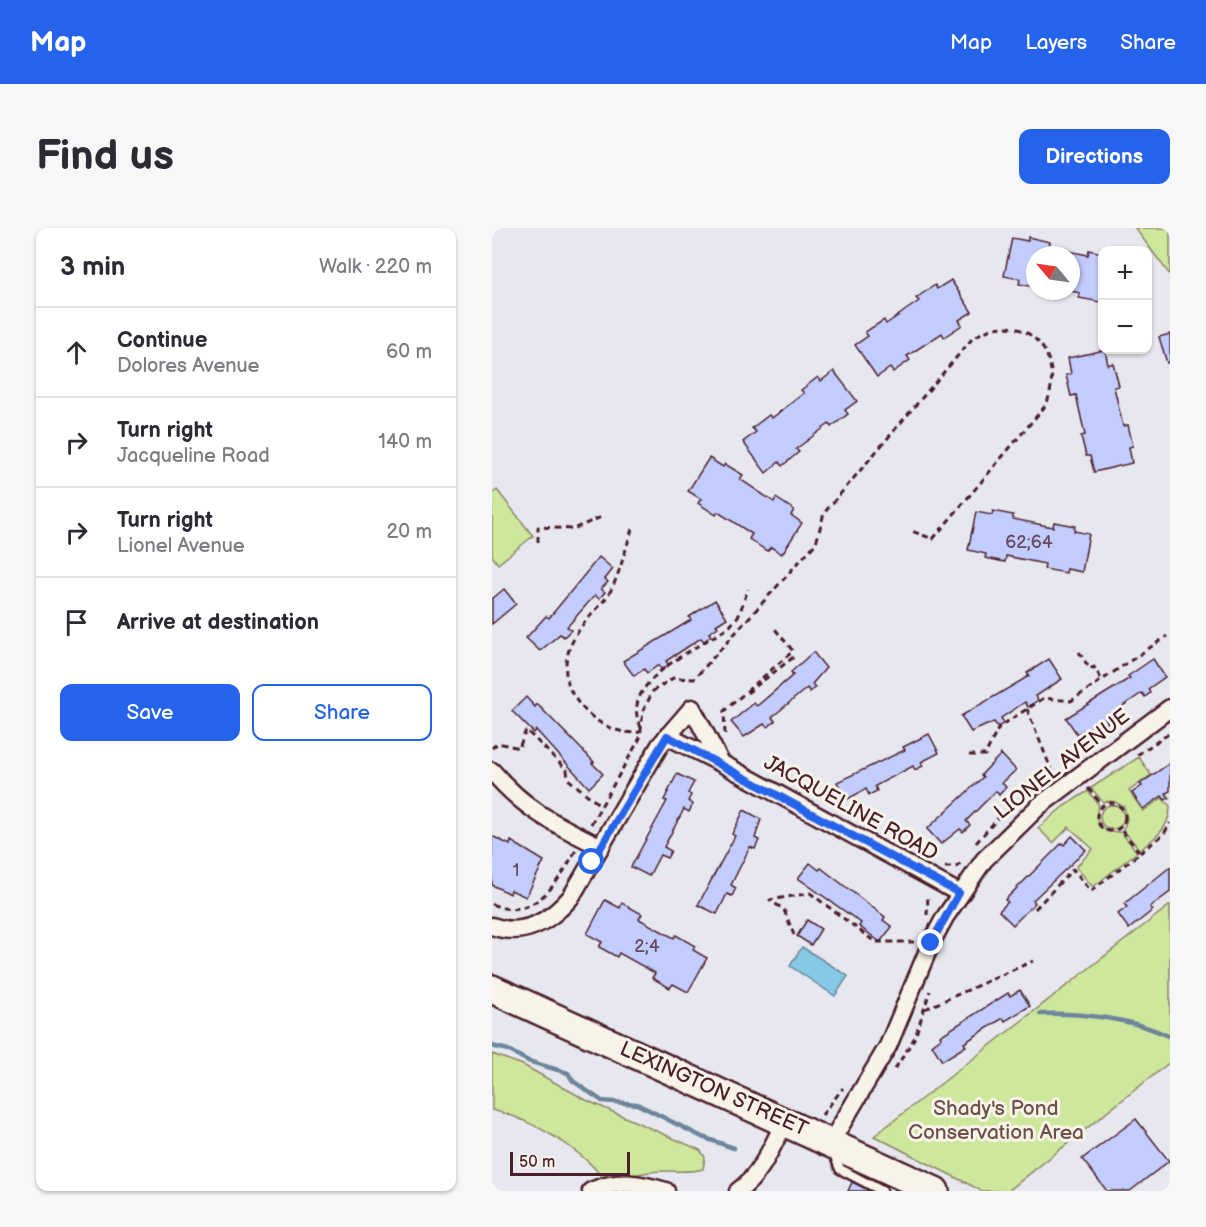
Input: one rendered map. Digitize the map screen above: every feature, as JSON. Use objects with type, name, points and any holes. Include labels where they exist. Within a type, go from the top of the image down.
[{"type":"main road","name":"LEXINGTON STREET","points":[[492,989],[935,1191]]},
{"type":"street","points":[[492,926],[521,929],[540,924],[557,913],[571,897],[667,736],[692,708],[721,763]]},
{"type":"street","name":"LIONEL AVENUE","points":[[836,1144],[888,1046],[931,943],[959,893],[984,860],[1039,806],[1170,708]]},
{"type":"street","name":"JACQUELINE ROAD","points":[[667,736],[959,893]]},
{"type":"street","points":[[492,771],[523,805],[546,820],[601,847]]},
{"type":"street","points":[[738,1191],[750,1182],[765,1161],[785,1121]]},
{"type":"street","points":[[591,1191],[613,1183],[637,1182],[666,1191]]},
{"type":"lane","points":[[836,1144],[836,1159],[840,1169],[882,1191]]},
{"type":"path","points":[[762,605],[816,543],[824,513],[963,348],[992,328],[1005,327],[1028,335],[1047,352],[1051,363],[1052,384],[1046,405],[933,539],[909,530]]},
{"type":"path","points":[[538,542],[538,527],[573,529],[604,516]]},
{"type":"path","points":[[632,529],[613,586],[574,639],[569,652],[566,681],[576,703],[598,722],[612,729],[640,732]]},
{"type":"path","points":[[641,727],[636,711],[645,686],[658,673],[730,626],[739,615],[748,589]]},
{"type":"path","points":[[725,736],[724,711],[746,693],[750,686],[793,651],[774,629]]},
{"type":"path","points":[[969,755],[985,755],[999,727],[1044,698],[1071,701],[1167,636]]},
{"type":"path","points":[[1079,652],[1090,669],[1094,667],[1102,680]]},
{"type":"path","points":[[746,693],[753,691],[795,656]]},
{"type":"path","points":[[1027,709],[1053,774],[1062,767]]},
{"type":"path","points":[[492,748],[498,743],[519,748],[526,730],[567,770],[568,779],[601,806]]},
{"type":"path","points":[[1134,757],[1170,732]]},
{"type":"path","points":[[1080,793],[1097,782]]},
{"type":"path","points":[[974,847],[998,818],[1034,788]]},
{"type":"path","points":[[1088,788],[1102,805]]},
{"type":"path","points":[[1113,802],[1123,808],[1126,818],[1120,828],[1110,831],[1100,826],[1097,815],[1102,805],[1113,802]]},
{"type":"path","points":[[1035,909],[1073,869],[1091,891],[1164,834],[1170,823]]},
{"type":"path","points":[[1120,828],[1140,853]]},
{"type":"path","points":[[939,866],[956,867],[967,856]]},
{"type":"path","points":[[926,891],[929,906],[926,918]]},
{"type":"path","points":[[794,935],[784,910],[770,900],[810,893],[875,942],[915,942]]},
{"type":"path","points":[[911,952],[919,934]]},
{"type":"path","points":[[925,1009],[1033,961]]},
{"type":"path","points":[[890,1077],[915,1037],[933,981]]},
{"type":"path","points":[[822,1115],[848,1080]]},
{"type":"green space","points":[[1135,228],[1170,228],[1170,275],[1152,251],[1152,246],[1148,246]]},
{"type":"green space","points":[[497,490],[533,536],[498,564],[492,556],[492,494]]},
{"type":"green space","points":[[1139,757],[1151,775],[1129,791],[1143,811],[1162,798],[1170,806],[1165,826],[1140,850],[1123,830],[1127,819],[1124,807],[1113,801],[1103,802],[1091,788]]},
{"type":"green space","points":[[1088,791],[1099,805],[1096,815],[1099,826],[1109,832],[1121,832],[1137,852],[1093,887],[1076,867],[1093,849],[1069,827],[1053,843],[1038,828],[1064,806]]},
{"type":"green space","points":[[1112,805],[1121,808],[1124,817],[1121,826],[1112,829],[1103,826],[1100,817],[1103,808]]},
{"type":"green space","name":"Shady's Pond Conservation Area","points":[[1170,905],[1170,1062],[1008,1191],[982,1191],[874,1136]]},
{"type":"green space","points":[[492,1054],[523,1065],[586,1100],[700,1150],[705,1157],[703,1169],[657,1171],[604,1180],[583,1157],[554,1136],[522,1120],[492,1110]]},
{"type":"water","points":[[802,947],[848,976],[835,996],[790,966]]},
{"type":"building","points":[[1028,237],[1050,242],[1049,246],[1026,246],[1026,285],[1019,284],[1020,279],[1004,276],[1012,238],[1028,241]]},
{"type":"building","points":[[1089,250],[1098,252],[1098,302],[1080,298],[1080,253],[1088,255]]},
{"type":"building","points":[[951,280],[972,312],[959,320],[962,325],[944,337],[942,333],[907,356],[910,360],[893,372],[890,368],[877,377],[855,345],[868,336],[865,332],[884,320],[886,324],[919,301],[916,298],[935,285],[937,289]]},
{"type":"building","points":[[1170,334],[1170,362],[1167,363],[1159,337]]},
{"type":"building","points":[[1098,352],[1098,354],[1106,354],[1108,365],[1113,363],[1119,386],[1114,387],[1123,426],[1128,425],[1133,446],[1129,447],[1132,463],[1094,472],[1090,456],[1086,456],[1081,436],[1085,435],[1076,395],[1071,396],[1066,375],[1071,374],[1068,358]]},
{"type":"building","points":[[834,371],[857,401],[845,410],[848,414],[831,427],[829,424],[796,449],[799,452],[782,466],[779,462],[766,473],[743,442],[756,432],[752,428],[769,415],[772,418],[804,393],[801,390],[818,377],[821,381]]},
{"type":"building","points":[[709,458],[743,475],[740,479],[774,502],[776,498],[794,510],[791,515],[802,523],[782,554],[771,547],[767,551],[749,539],[752,534],[718,512],[716,515],[698,503],[701,499],[688,491]]},
{"type":"building","points":[[993,511],[1013,515],[1013,519],[1053,527],[1054,522],[1075,526],[1074,531],[1089,534],[1082,572],[1067,569],[1066,573],[1044,569],[1045,564],[1006,556],[1005,562],[985,558],[986,554],[968,550],[976,512],[992,515]]},
{"type":"building","points":[[599,557],[613,569],[605,579],[608,582],[601,589],[605,592],[599,599],[595,595],[567,627],[571,630],[564,637],[560,634],[540,651],[526,638],[546,616],[549,618]]},
{"type":"building","points":[[504,589],[516,604],[492,624],[492,599]]},
{"type":"building","points":[[715,600],[727,618],[716,625],[718,627],[709,633],[711,636],[704,641],[701,638],[666,661],[669,665],[661,670],[659,665],[647,673],[644,669],[634,676],[623,661],[691,620],[689,617]]},
{"type":"building","points":[[813,652],[826,668],[812,684],[815,687],[810,692],[807,688],[772,717],[775,721],[768,727],[764,724],[744,737],[731,722],[754,703],[757,706],[793,675],[791,672]]},
{"type":"building","points":[[1049,659],[1062,679],[1036,696],[1038,700],[1028,707],[1025,702],[1001,718],[1004,723],[998,727],[994,722],[971,732],[961,716],[1029,676],[1027,673]]},
{"type":"building","points":[[1153,659],[1165,677],[1148,689],[1150,693],[1145,697],[1142,693],[1105,718],[1108,722],[1100,727],[1097,724],[1077,734],[1066,718],[1130,678],[1128,676]]},
{"type":"building","points":[[526,697],[535,707],[537,704],[603,774],[589,788],[536,730],[534,733],[512,711]]},
{"type":"building","points":[[929,734],[939,753],[921,762],[923,766],[915,770],[913,766],[875,786],[877,791],[869,795],[866,789],[846,800],[837,782],[905,750],[903,747]]},
{"type":"building","points":[[1001,754],[1016,770],[1002,783],[1006,787],[999,795],[996,791],[966,821],[970,825],[963,832],[960,829],[941,844],[927,829],[983,777],[981,775]]},
{"type":"building","points":[[1170,763],[1170,791],[1166,793],[1169,798],[1165,800],[1162,796],[1143,809],[1132,793],[1142,786],[1140,784]]},
{"type":"building","points":[[677,774],[694,782],[688,793],[691,795],[688,801],[693,804],[689,812],[684,809],[664,847],[671,851],[667,858],[660,855],[649,876],[631,867],[667,801],[664,800]]},
{"type":"building","points":[[744,810],[761,819],[755,838],[759,840],[755,849],[750,847],[731,885],[736,888],[732,896],[727,894],[717,914],[698,905],[735,836],[732,834]]},
{"type":"building","points":[[492,836],[510,845],[511,841],[544,861],[526,897],[511,890],[510,894],[492,885]]},
{"type":"building","points":[[1072,836],[1086,850],[1033,900],[1035,903],[1013,925],[999,911],[1008,902],[1005,900],[1062,843],[1064,845]]},
{"type":"building","points":[[810,863],[819,870],[821,868],[885,917],[883,920],[892,927],[880,942],[859,926],[861,923],[798,878]]},
{"type":"building","points":[[1170,867],[1170,892],[1150,907],[1153,910],[1129,929],[1118,914],[1127,907],[1124,904]]},
{"type":"building","points":[[605,900],[620,908],[622,903],[642,914],[639,919],[674,938],[676,935],[695,946],[693,950],[707,958],[688,992],[673,984],[670,988],[652,978],[655,973],[619,953],[617,957],[599,947],[602,942],[587,934]]},
{"type":"building","points":[[807,920],[821,929],[811,945],[797,936]]},
{"type":"building","points":[[1020,990],[1030,1006],[1005,1021],[1003,1018],[964,1043],[966,1046],[942,1061],[932,1045],[941,1038],[940,1036],[1008,993],[1010,996]]},
{"type":"building","points":[[1136,1119],[1169,1161],[1130,1191],[1107,1191],[1082,1159]]},
{"type":"building","points":[[852,1182],[871,1191],[848,1191]]},
{"type":"waterway","points":[[1040,1014],[1072,1014],[1124,1021],[1170,1037]]},
{"type":"waterway","points":[[492,1046],[508,1050],[528,1061],[568,1073],[573,1081],[602,1101],[637,1104],[702,1137],[734,1148]]},
{"type":"route","points":[[592,862],[667,736],[959,893],[931,943]]}]
